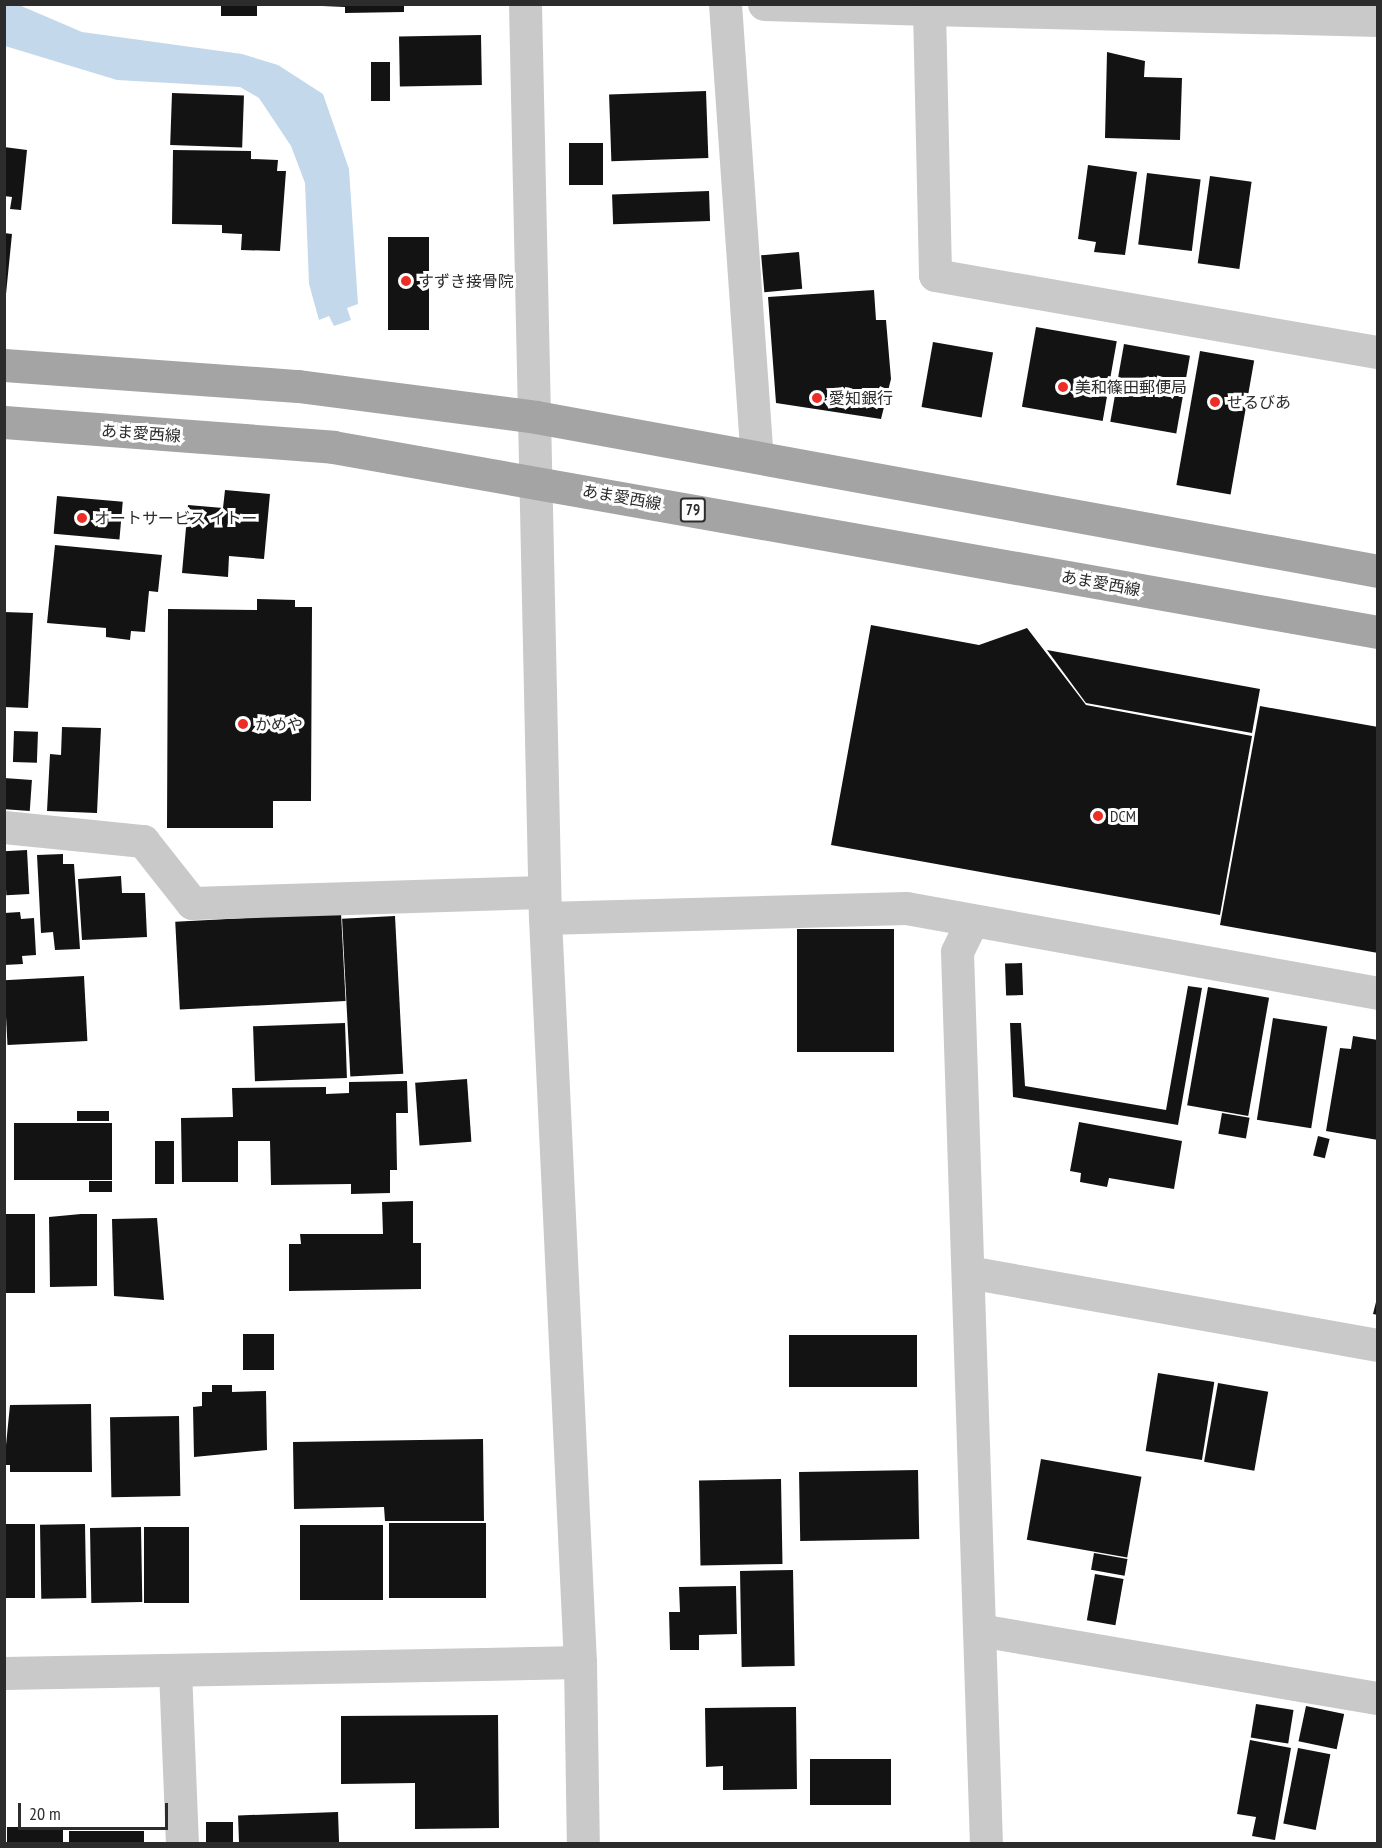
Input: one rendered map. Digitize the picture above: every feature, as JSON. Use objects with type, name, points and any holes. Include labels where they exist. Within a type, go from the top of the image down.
[{"type":"main road","points":[[4,365],[298,386],[536,417],[1377,571]]},
{"type":"main road","name":"あま愛西線","points":[[4,422],[333,447],[1377,632]]},
{"type":"street","points":[[525,4],[536,417],[544,905],[580,1662],[583,1844]]},
{"type":"street","points":[[725,4],[757,457]]},
{"type":"street","points":[[764,4],[1377,20]]},
{"type":"street","points":[[929,9],[935,275],[1377,352]]},
{"type":"street","points":[[4,827],[143,841],[192,903],[906,908],[1377,993]]},
{"type":"street","points":[[972,921],[957,952],[986,1844]]},
{"type":"street","points":[[968,1272],[1377,1345]]},
{"type":"street","points":[[979,1630],[1377,1698]]},
{"type":"street","points":[[4,1673],[580,1662]]},
{"type":"street","points":[[175,1670],[182,1844]]},
{"type":"water","points":[[4,5],[19,5],[82,32],[242,54],[278,65],[323,94],[349,169],[358,304],[347,308],[351,320],[334,326],[329,316],[319,320],[309,284],[305,183],[291,146],[259,98],[240,87],[117,80],[5,46]]},
{"type":"building","points":[[221,4],[257,4],[257,16],[221,16]]},
{"type":"building","points":[[277,4],[404,4],[404,12],[345,13],[345,7]]},
{"type":"building","points":[[481,35],[482,85],[400,86],[399,36]]},
{"type":"building","points":[[1107,52],[1145,61],[1144,77],[1182,78],[1180,140],[1105,138]]},
{"type":"building","points":[[371,62],[390,62],[390,101],[371,101]]},
{"type":"building","points":[[706,91],[708,158],[611,161],[609,94]]},
{"type":"building","points":[[172,93],[244,96],[242,147],[170,145]]},
{"type":"building","points":[[569,143],[603,143],[603,185],[569,185]]},
{"type":"building","points":[[4,147],[27,150],[21,210],[10,209],[12,197],[4,196]]},
{"type":"building","points":[[173,150],[251,151],[251,159],[278,160],[277,171],[286,171],[280,251],[241,250],[242,234],[222,233],[222,225],[172,224]]},
{"type":"building","points":[[1088,165],[1137,172],[1125,255],[1094,252],[1096,242],[1078,239]]},
{"type":"building","points":[[1147,173],[1201,180],[1192,251],[1138,244]]},
{"type":"building","points":[[1210,176],[1252,182],[1239,269],[1198,263]]},
{"type":"building","points":[[709,191],[710,221],[613,224],[612,194]]},
{"type":"building","points":[[4,233],[12,234],[6,294],[4,294]]},
{"type":"building","points":[[388,237],[429,237],[429,330],[388,330]]},
{"type":"building","points":[[799,252],[802,289],[764,292],[761,255]]},
{"type":"building","points":[[874,290],[876,320],[886,320],[891,379],[881,419],[776,403],[768,297]]},
{"type":"building","points":[[1036,327],[1117,341],[1103,421],[1022,407]]},
{"type":"building","points":[[933,342],[993,353],[982,418],[922,407]]},
{"type":"building","points":[[1124,344],[1190,356],[1176,433],[1110,422]]},
{"type":"building","points":[[1200,351],[1254,361],[1231,494],[1176,485]]},
{"type":"building","points":[[225,490],[270,494],[264,559],[229,556],[228,577],[182,573],[188,505],[223,508]]},
{"type":"building","points":[[57,496],[123,502],[119,540],[54,534]]},
{"type":"building","points":[[55,545],[162,555],[158,592],[149,591],[145,632],[131,631],[130,640],[106,637],[106,628],[47,623]]},
{"type":"building","points":[[257,599],[295,600],[295,607],[312,607],[311,801],[273,801],[273,828],[167,828],[168,609],[257,610]]},
{"type":"building","points":[[4,612],[33,613],[28,708],[4,707]]},
{"type":"building","points":[[871,625],[979,645],[1027,628],[1086,705],[1252,736],[1220,915],[831,845]]},
{"type":"building","points":[[1047,650],[1260,689],[1252,733],[1086,703]]},
{"type":"building","points":[[1260,706],[1378,727],[1378,953],[1220,925]]},
{"type":"building","points":[[62,727],[101,728],[97,813],[47,811],[50,754],[61,755]]},
{"type":"building","points":[[14,731],[38,732],[37,763],[13,762]]},
{"type":"building","points":[[4,778],[32,780],[30,811],[4,809]]},
{"type":"building","points":[[27,850],[29,894],[6,895],[4,851]]},
{"type":"building","points":[[63,854],[63,864],[74,864],[80,949],[55,950],[53,932],[41,933],[37,855]]},
{"type":"building","points":[[121,876],[122,893],[145,893],[147,937],[82,940],[78,879]]},
{"type":"building","points":[[20,912],[21,919],[34,918],[36,955],[22,956],[23,964],[4,965],[4,913]]},
{"type":"building","points":[[341,913],[346,1001],[180,1010],[175,922]]},
{"type":"building","points":[[395,916],[403,1074],[350,1077],[342,919]]},
{"type":"building","points":[[797,929],[894,929],[894,1052],[797,1052]]},
{"type":"building","points":[[1022,963],[1023,995],[1006,996],[1005,964]]},
{"type":"building","points":[[84,976],[87,1041],[8,1045],[4,980]]},
{"type":"building","points":[[1188,986],[1202,988],[1178,1125],[1013,1097],[1010,1023],[1021,1023],[1025,1086],[1166,1110]]},
{"type":"building","points":[[1208,987],[1269,998],[1248,1116],[1187,1105]]},
{"type":"building","points":[[1273,1018],[1327,1027],[1311,1128],[1257,1120]]},
{"type":"building","points":[[345,1023],[347,1078],[255,1081],[253,1026]]},
{"type":"building","points":[[1353,1036],[1378,1040],[1378,1140],[1326,1131],[1340,1048],[1351,1049]]},
{"type":"building","points":[[467,1079],[471,1142],[420,1145],[415,1083]]},
{"type":"building","points":[[407,1081],[408,1113],[396,1113],[397,1170],[390,1170],[390,1193],[351,1194],[351,1184],[271,1185],[270,1141],[238,1141],[238,1182],[182,1182],[181,1118],[233,1117],[232,1088],[326,1087],[326,1094],[349,1093],[349,1082]]},
{"type":"building","points":[[77,1111],[109,1111],[109,1121],[77,1121]]},
{"type":"building","points":[[1222,1113],[1250,1118],[1246,1139],[1218,1134]]},
{"type":"building","points":[[1079,1122],[1182,1141],[1174,1189],[1109,1178],[1107,1187],[1080,1182],[1081,1173],[1070,1171]]},
{"type":"building","points":[[14,1123],[112,1123],[112,1180],[14,1180]]},
{"type":"building","points":[[1318,1136],[1330,1139],[1325,1158],[1313,1155]]},
{"type":"building","points":[[155,1141],[174,1141],[174,1184],[155,1184]]},
{"type":"building","points":[[89,1181],[112,1181],[112,1192],[89,1192]]},
{"type":"building","points":[[413,1201],[413,1243],[421,1243],[421,1289],[289,1291],[289,1244],[301,1244],[300,1234],[383,1234],[382,1202]]},
{"type":"building","points":[[5,1214],[35,1214],[35,1293],[5,1293]]},
{"type":"building","points":[[97,1214],[97,1286],[50,1287],[49,1217]]},
{"type":"building","points":[[157,1218],[164,1300],[114,1296],[112,1219]]},
{"type":"building","points":[[1378,1294],[1378,1315],[1373,1314]]},
{"type":"building","points":[[243,1334],[274,1334],[274,1370],[243,1370]]},
{"type":"building","points":[[789,1335],[917,1335],[917,1387],[789,1387]]},
{"type":"building","points":[[1158,1373],[1214,1382],[1202,1460],[1146,1451]]},
{"type":"building","points":[[1218,1383],[1268,1392],[1254,1471],[1204,1462]]},
{"type":"building","points":[[212,1385],[232,1385],[232,1392],[266,1391],[267,1450],[194,1457],[193,1407],[202,1406],[202,1392],[212,1392]]},
{"type":"building","points":[[91,1404],[92,1472],[10,1472],[10,1465],[4,1465],[10,1405]]},
{"type":"building","points":[[179,1416],[180,1496],[111,1497],[110,1417]]},
{"type":"building","points":[[483,1439],[484,1521],[385,1521],[384,1507],[294,1509],[293,1442]]},
{"type":"building","points":[[1041,1459],[1141,1477],[1127,1557],[1027,1540]]},
{"type":"building","points":[[918,1470],[919,1539],[800,1541],[799,1472]]},
{"type":"building","points":[[781,1479],[782,1564],[700,1565],[699,1480]]},
{"type":"building","points":[[389,1523],[486,1523],[486,1598],[389,1598]]},
{"type":"building","points":[[4,1524],[35,1524],[35,1598],[4,1598]]},
{"type":"building","points":[[85,1524],[86,1598],[41,1599],[40,1525]]},
{"type":"building","points":[[300,1525],[383,1525],[383,1600],[300,1600]]},
{"type":"building","points":[[141,1527],[142,1602],[91,1603],[90,1528]]},
{"type":"building","points":[[144,1527],[189,1527],[189,1603],[144,1603]]},
{"type":"building","points":[[1094,1553],[1127,1559],[1125,1576],[1091,1570]]},
{"type":"building","points":[[793,1570],[795,1666],[742,1667],[740,1571]]},
{"type":"building","points":[[1095,1574],[1124,1579],[1115,1625],[1087,1620]]},
{"type":"building","points":[[736,1586],[737,1634],[699,1635],[699,1650],[670,1650],[669,1612],[680,1612],[679,1587]]},
{"type":"building","points":[[1256,1704],[1294,1710],[1288,1744],[1251,1738]]},
{"type":"building","points":[[1306,1706],[1344,1714],[1337,1749],[1299,1741]]},
{"type":"building","points":[[796,1707],[797,1789],[723,1790],[723,1766],[706,1767],[705,1708]]},
{"type":"building","points":[[498,1715],[499,1828],[415,1829],[415,1783],[341,1784],[341,1716]]},
{"type":"building","points":[[1250,1740],[1291,1748],[1275,1840],[1252,1836],[1256,1817],[1237,1814]]},
{"type":"building","points":[[1298,1748],[1330,1754],[1316,1830],[1283,1824]]},
{"type":"building","points":[[810,1759],[891,1759],[891,1805],[810,1805]]},
{"type":"building","points":[[338,1812],[339,1844],[239,1844],[238,1815]]},
{"type":"building","points":[[206,1822],[233,1822],[233,1843],[206,1843]]},
{"type":"building","points":[[7,1827],[63,1827],[63,1844],[7,1844]]},
{"type":"building","points":[[69,1831],[144,1831],[144,1844],[69,1844]]},
{"type":"place","name":"すずき接骨院","points":[[406,281]]},
{"type":"place","name":"美和篠田郵便局","points":[[1063,387]]},
{"type":"place","name":"愛知銀行","points":[[817,398]]},
{"type":"place","name":"せるびあ","points":[[1215,402]]},
{"type":"place","name":"オートサービス イトー","points":[[82,518]]},
{"type":"place","name":"かめや","points":[[243,724]]},
{"type":"place","name":"DCM","points":[[1098,816]]}]
